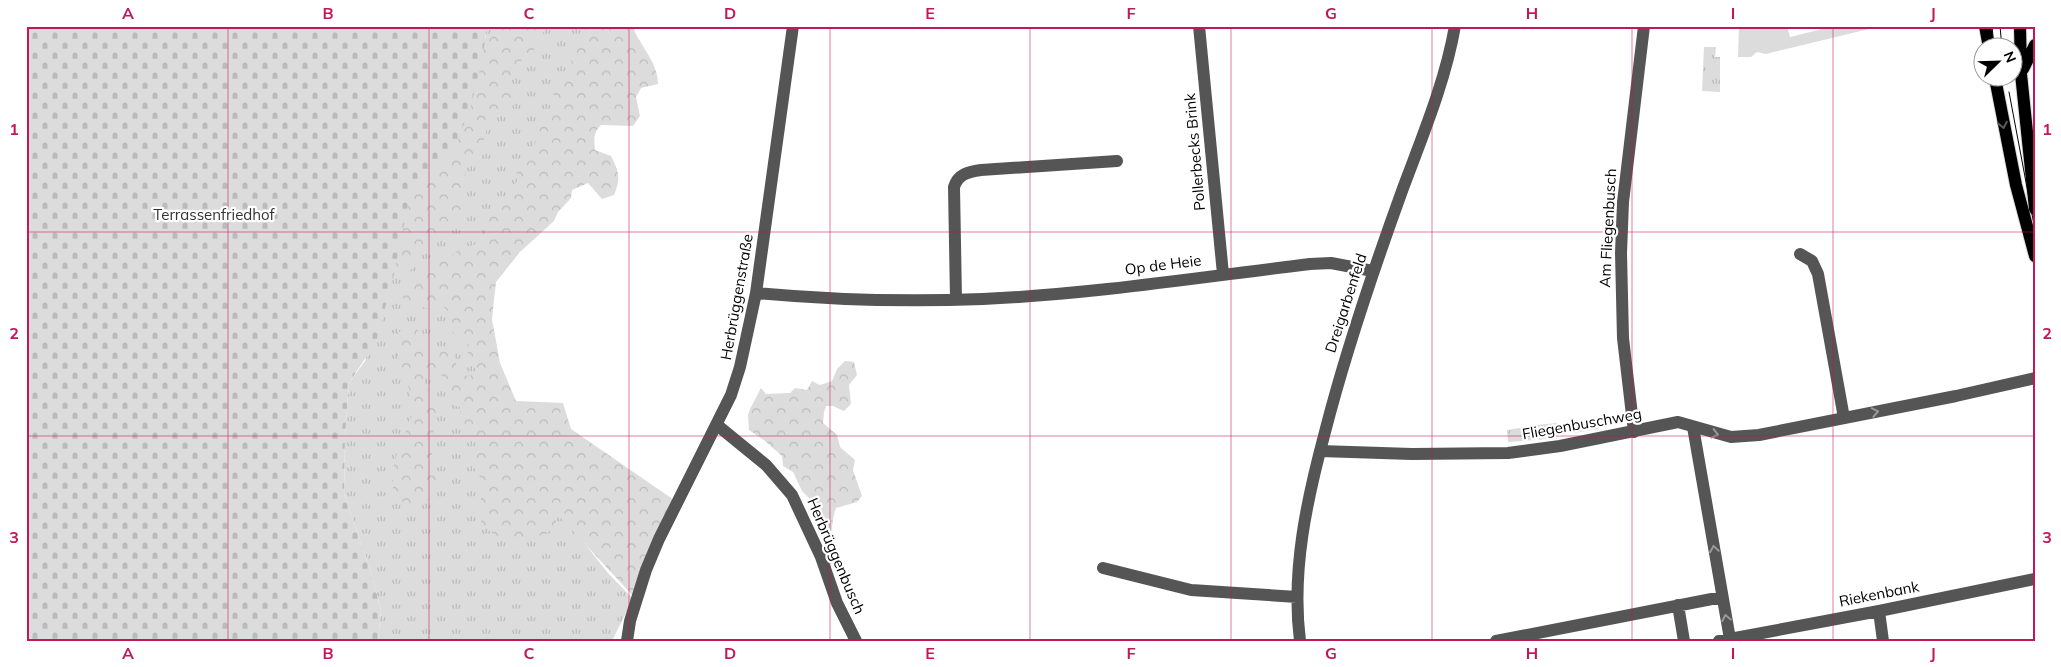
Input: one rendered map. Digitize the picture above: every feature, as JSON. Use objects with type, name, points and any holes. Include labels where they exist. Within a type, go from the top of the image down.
[{"type":"main road","points":[[2024,68],[2035,45]]},
{"type":"main road","points":[[1997,88],[2016,185],[2035,256]]},
{"type":"main road","points":[[2022,88],[2035,209]]},
{"type":"street","name":"Herbrüggenstraße","points":[[627,641],[630,621],[646,570],[732,395],[740,367],[756,293],[793,26]]},
{"type":"street","name":"Pollerbecks Brink","points":[[1199,26],[1223,274]]},
{"type":"street","name":"Dreigarbenfeld","points":[[1300,641],[1297,597],[1308,503],[1320,451],[1340,374],[1372,272],[1436,99],[1451,48],[1455,26]]},
{"type":"street","name":"Am Fliegenbusch","points":[[1634,432],[1623,338],[1623,202],[1644,26]]},
{"type":"street","points":[[956,299],[954,188],[956,180],[981,170],[1117,161]]},
{"type":"street","points":[[1800,254],[1812,261],[1818,274],[1844,418]]},
{"type":"street","name":"Op de Heie","points":[[756,293],[890,300],[956,299],[1060,293],[1331,263],[1372,272]]},
{"type":"street","name":"Fliegenbuschweg","points":[[1320,451],[1421,454],[1508,452],[1560,446],[1678,422],[1731,438],[1759,435],[1956,396],[2035,378]]},
{"type":"street","name":"Herbrüggenbusch","points":[[717,425],[761,460],[792,495],[821,557],[837,603],[856,641]]},
{"type":"street","name":"Riekenbank","points":[[1693,427],[1722,597],[1724,640],[2035,579]]},
{"type":"street","points":[[1103,568],[1191,590],[1297,597]]},
{"type":"street","points":[[1496,641],[1722,597]]},
{"type":"street","points":[[1678,605],[1684,641]]},
{"type":"street","points":[[1879,611],[1883,641]]},
{"type":"green space","name":"Terrassenfriedhof","points":[[26,26],[487,26],[482,61],[471,105],[455,148],[411,189],[394,274],[376,342],[349,383],[345,436],[344,494],[370,568],[381,610],[378,641],[26,641]]},
{"type":"green space","points":[[487,26],[628,26],[548,164],[461,292],[512,452],[608,573],[633,599],[612,641],[378,641],[381,610],[370,568],[344,494],[345,436],[349,383],[365,361],[405,224],[482,61]]},
{"type":"green space","points":[[493,26],[547,26],[532,53],[513,67],[512,111],[490,118],[480,154],[467,168],[462,184],[463,205],[460,212],[449,219],[436,245],[422,250],[411,270],[405,273],[385,273],[348,174],[477,44],[491,38]]},
{"type":"green space","points":[[586,26],[636,26],[634,30],[653,62],[658,84],[641,88],[636,97],[640,116],[633,126],[601,125],[595,134],[595,150],[611,156],[616,166],[618,184],[614,195],[602,199],[588,183],[572,190],[571,198],[558,212],[554,221],[520,252],[496,282],[492,319],[500,363],[516,401],[563,403],[571,429],[674,500],[634,597],[557,514],[555,528],[524,540],[510,541],[502,539],[482,525],[478,507],[484,491],[480,477],[471,463],[478,440],[460,427],[460,407],[450,404],[448,387],[439,372],[431,373],[423,379],[436,410],[431,450],[438,477],[436,492],[426,502],[413,508],[395,497],[392,480],[394,463],[413,412],[405,374],[393,347],[390,335],[414,327],[434,354],[447,349],[450,351],[455,358],[456,369],[461,374],[469,376],[478,373],[467,357],[469,346],[452,331],[450,313],[444,307],[436,305],[430,309],[422,307],[401,297],[402,294],[432,264],[445,261],[457,251],[476,244],[483,239],[487,220],[498,209],[517,181],[516,162],[535,143],[537,127],[547,119],[554,106],[554,89],[569,77],[572,71],[571,56],[582,39]]},
{"type":"green space","points":[[1739,26],[1787,26],[1790,37],[1834,26],[1868,26],[1869,29],[1766,54],[1757,52],[1751,57],[1738,57]]},
{"type":"green space","points":[[1704,47],[1716,47],[1715,57],[1720,57],[1720,92],[1702,91]]},
{"type":"green space","points":[[845,361],[854,362],[857,375],[849,385],[851,404],[844,411],[833,406],[826,406],[823,423],[837,435],[840,447],[855,460],[853,470],[862,496],[857,502],[836,508],[830,538],[823,534],[811,500],[802,491],[793,472],[783,466],[782,456],[749,430],[748,415],[761,388],[766,394],[790,393],[795,388],[807,390],[812,381],[820,385],[832,381],[837,369]]},
{"type":"green space","points":[[1597,419],[1598,429],[1574,433],[1572,423]]},
{"type":"green space","points":[[1557,423],[1559,436],[1539,440],[1537,425]]},
{"type":"green space","points":[[1532,426],[1535,440],[1508,442],[1507,430]]},
{"type":"tram line","points":[[1992,26],[1993,38]]},
{"type":"tram line","points":[[2000,26],[2001,38]]},
{"type":"tram line","points":[[2001,88],[2035,271]]},
{"type":"tram line","points":[[2009,92],[2035,230]]}]
